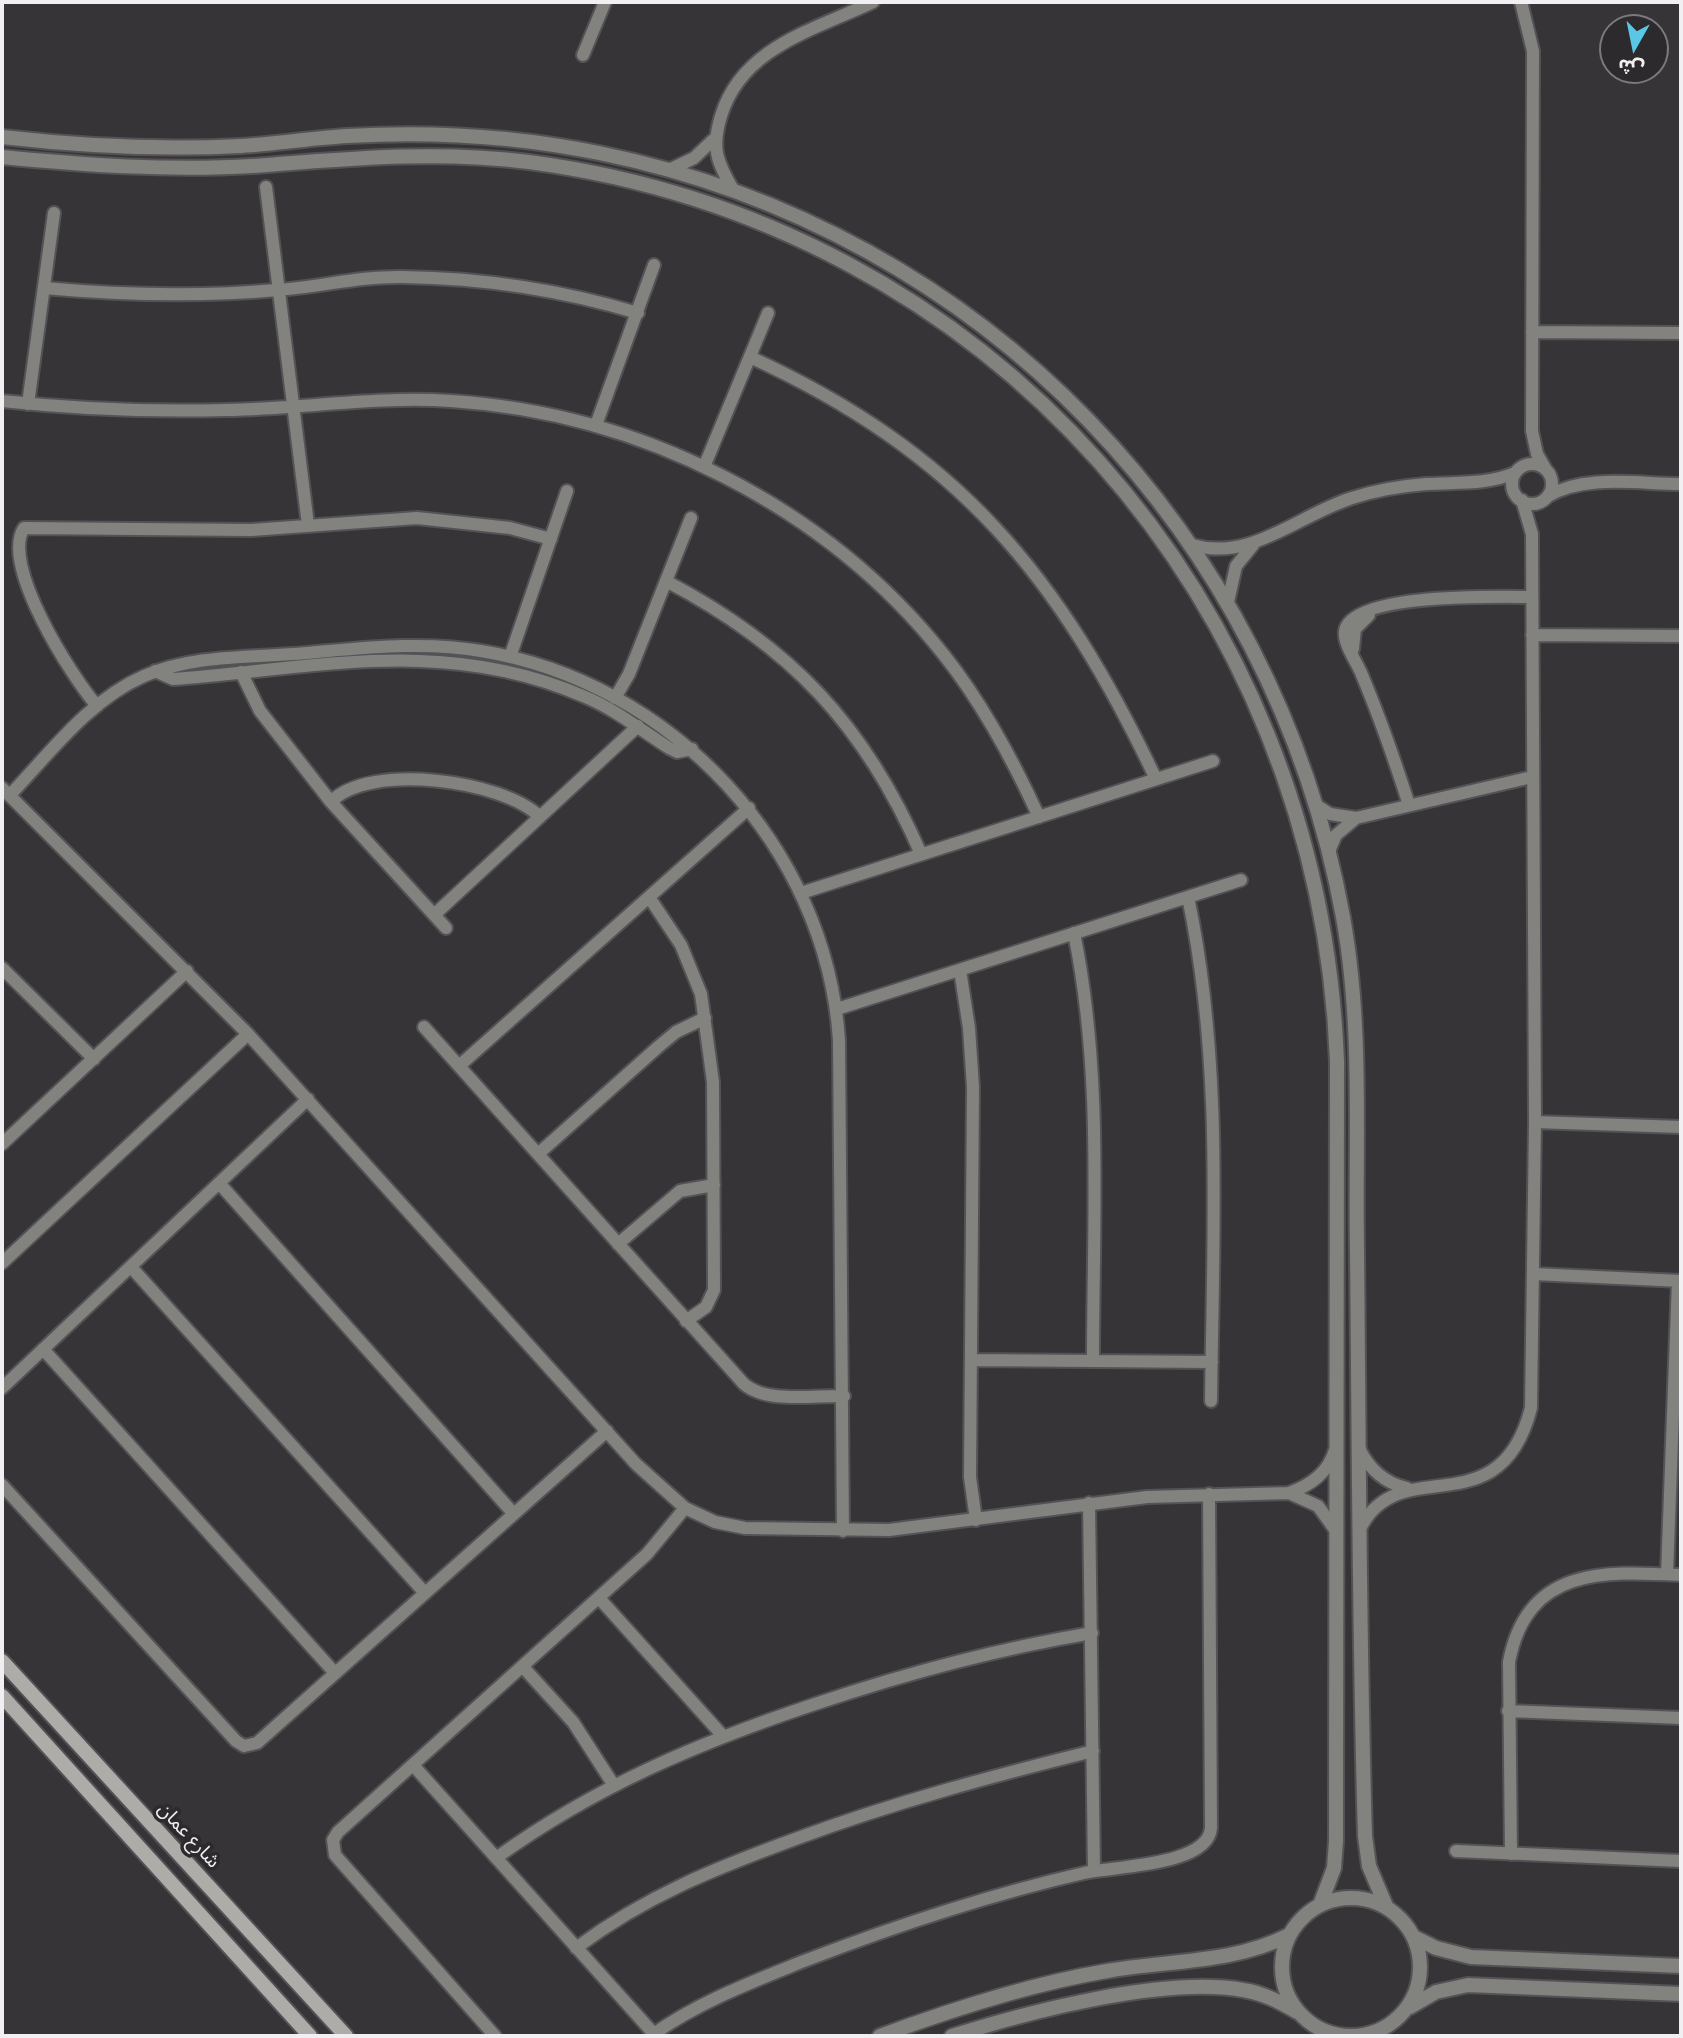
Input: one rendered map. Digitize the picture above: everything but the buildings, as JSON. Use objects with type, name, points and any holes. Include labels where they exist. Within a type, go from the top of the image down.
[{"type":"main road","name":"شارع عمان","points":[[2,1661],[346,2036]]},
{"type":"main road","points":[[2,1696],[310,2036]]},
{"type":"street","points":[[583,55],[605,2]]},
{"type":"street","points":[[669,170],[694,158],[713,140],[729,93],[750,66],[768,52],[873,2]]},
{"type":"street","points":[[1521,2],[1533,51],[1532,431],[1535,446],[1552,487],[1532,534]]},
{"type":"street","points":[[2,137],[173,147],[250,145],[391,134],[461,135],[566,147],[669,170],[734,191],[821,228],[922,284],[990,332],[1054,385],[1138,473],[1192,545],[1244,630],[1284,715],[1316,805],[1329,851],[1348,951],[1356,1021],[1359,1531],[1366,1851],[1373,1880],[1386,1906],[1407,1925],[1415,1937],[1421,1974],[1416,1993],[1388,2030],[1365,2035],[1327,2034],[1300,2014],[1271,1998],[1228,1988],[1166,1990],[1037,2011],[952,2036]]},
{"type":"street","points":[[713,140],[718,160],[734,191]]},
{"type":"street","points":[[2,157],[117,166],[207,167],[390,155],[459,156],[528,162],[596,173],[729,211],[795,238],[864,274],[932,316],[996,364],[1053,414],[1101,464],[1157,532],[1199,595],[1240,668],[1277,753],[1303,833],[1326,943],[1337,1062],[1335,1854],[1330,1880],[1320,1905]]},
{"type":"street","points":[[267,187],[308,525]]},
{"type":"street","points":[[28,404],[54,214]]},
{"type":"street","points":[[596,425],[654,265]]},
{"type":"street","points":[[44,288],[185,295],[278,290],[400,277],[461,279],[522,285],[574,295],[638,313]]},
{"type":"street","points":[[705,467],[768,313]]},
{"type":"street","points":[[1532,332],[1681,333]]},
{"type":"street","points":[[750,357],[807,383],[852,409],[953,484],[1014,545],[1083,639],[1115,693],[1157,779]]},
{"type":"street","points":[[2,401],[106,410],[293,407],[386,400],[450,401],[500,405],[596,425],[653,444],[705,467],[769,502],[809,529],[853,564],[920,627],[981,707],[1006,748],[1040,817]]},
{"type":"street","points":[[1359,1531],[1373,1507],[1397,1492],[1451,1486],[1474,1480],[1501,1463],[1521,1438],[1533,1392],[1535,1122],[1532,534],[1512,483],[1532,431]]},
{"type":"street","points":[[1192,545],[1223,550],[1253,544],[1321,509],[1371,492],[1427,484],[1482,483],[1529,464],[1584,484]]},
{"type":"street","points":[[1482,483],[1535,503],[1565,488],[1584,484],[1681,484]]},
{"type":"street","points":[[510,657],[568,491]]},
{"type":"street","points":[[97,706],[54,655],[30,620],[11,562],[10,542],[15,534],[35,526],[200,532],[417,518],[510,528],[551,539]]},
{"type":"street","points":[[615,698],[629,674],[691,518]]},
{"type":"street","points":[[1228,602],[1236,566],[1253,544]]},
{"type":"street","points":[[666,580],[729,617],[814,685],[851,729],[883,777],[922,854]]},
{"type":"street","points":[[1199,595],[1205,589],[1213,591],[1233,625],[1244,630]]},
{"type":"street","points":[[1409,806],[1356,660],[1352,640],[1355,629],[1376,610],[1436,597],[1532,597]]},
{"type":"street","points":[[1532,635],[1681,636]]},
{"type":"street","points":[[844,1531],[837,1009],[830,974],[801,893],[781,854],[749,808],[692,749],[656,721],[565,674],[510,657],[454,647],[397,646],[198,662],[155,671],[131,682],[97,706],[6,792],[248,1034],[607,1431],[665,1493],[685,1508],[715,1522],[745,1528],[844,1531],[889,1530],[1089,1503],[1209,1494],[1289,1493],[1308,1485],[1323,1473],[1336,1447]]},
{"type":"street","points":[[155,671],[173,678],[396,659],[460,661],[542,679],[585,696],[677,752],[692,749]]},
{"type":"street","points":[[241,672],[260,711],[331,802],[446,928]]},
{"type":"street","points":[[434,915],[638,726]]},
{"type":"street","points":[[801,893],[1213,761]]},
{"type":"street","points":[[1316,805],[1330,814],[1356,818],[1532,778]]},
{"type":"street","points":[[331,802],[341,792],[363,783],[438,781],[502,794],[519,800],[540,817]]},
{"type":"street","points":[[459,1066],[749,808]]},
{"type":"street","points":[[1329,851],[1336,835],[1356,818]]},
{"type":"street","points":[[837,1009],[1241,880]]},
{"type":"street","points":[[649,897],[681,945],[701,994],[713,1082],[713,1296],[706,1307],[686,1321]]},
{"type":"street","points":[[1188,897],[1204,981],[1211,1055],[1211,1401]]},
{"type":"street","points":[[1074,933],[1087,1006],[1093,1080],[1093,1361]]},
{"type":"street","points":[[2,968],[94,1059]]},
{"type":"street","points":[[960,970],[969,1028],[973,1087],[970,1477],[976,1520]]},
{"type":"street","points":[[3,1139],[94,1059],[187,971]]},
{"type":"street","points":[[538,1154],[658,1047],[684,1027],[705,1018]]},
{"type":"street","points":[[424,1027],[686,1321],[751,1390],[769,1395],[844,1396]]},
{"type":"street","points":[[2,1263],[248,1034]]},
{"type":"street","points":[[2,1388],[308,1099]]},
{"type":"street","points":[[1535,1122],[1681,1127]]},
{"type":"street","points":[[219,1183],[513,1513]]},
{"type":"street","points":[[618,1244],[669,1198],[689,1187],[714,1185]]},
{"type":"street","points":[[131,1267],[425,1592]]},
{"type":"street","points":[[1534,1274],[1679,1281],[1677,1434],[1667,1574]]},
{"type":"street","points":[[44,1349],[335,1673]]},
{"type":"street","points":[[973,1360],[1212,1362]]},
{"type":"street","points":[[2,1485],[239,1744],[248,1746],[257,1744],[607,1431]]},
{"type":"street","points":[[1359,1447],[1365,1460],[1379,1475],[1397,1486],[1411,1489]]},
{"type":"street","points":[[1289,1493],[1318,1506],[1337,1531]]},
{"type":"street","points":[[413,1765],[652,2035],[743,1987],[829,1952],[992,1896],[1094,1871],[1186,1856],[1202,1848],[1211,1833],[1213,1688],[1209,1494]]},
{"type":"street","points":[[1089,1503],[1094,1871]]},
{"type":"street","points":[[495,2036],[333,1850],[333,1840],[338,1832],[647,1554],[685,1508]]},
{"type":"street","points":[[1511,1854],[1508,1711],[1512,1645],[1523,1621],[1539,1600],[1569,1581],[1586,1576],[1681,1575]]},
{"type":"street","points":[[599,1598],[723,1736]]},
{"type":"street","points":[[496,1858],[562,1813],[613,1784],[723,1736],[932,1666],[1020,1645],[1092,1633]]},
{"type":"street","points":[[523,1667],[573,1722],[613,1784]]},
{"type":"street","points":[[1508,1711],[1681,1718]]},
{"type":"street","points":[[576,1948],[634,1908],[707,1871],[920,1795],[1093,1751]]},
{"type":"street","points":[[1456,1851],[1681,1861]]},
{"type":"street","points":[[1300,2014],[1289,1997],[1282,1976],[1283,1955],[1289,1935],[1300,1920],[1320,1905],[1346,1897],[1386,1906]]},
{"type":"street","points":[[880,2036],[1054,1982],[1134,1966],[1242,1954],[1289,1935]]},
{"type":"street","points":[[1415,1937],[1436,1948],[1471,1957],[1681,1966]]},
{"type":"street","points":[[1406,2009],[1436,1992],[1468,1985],[1681,1994]]}]
